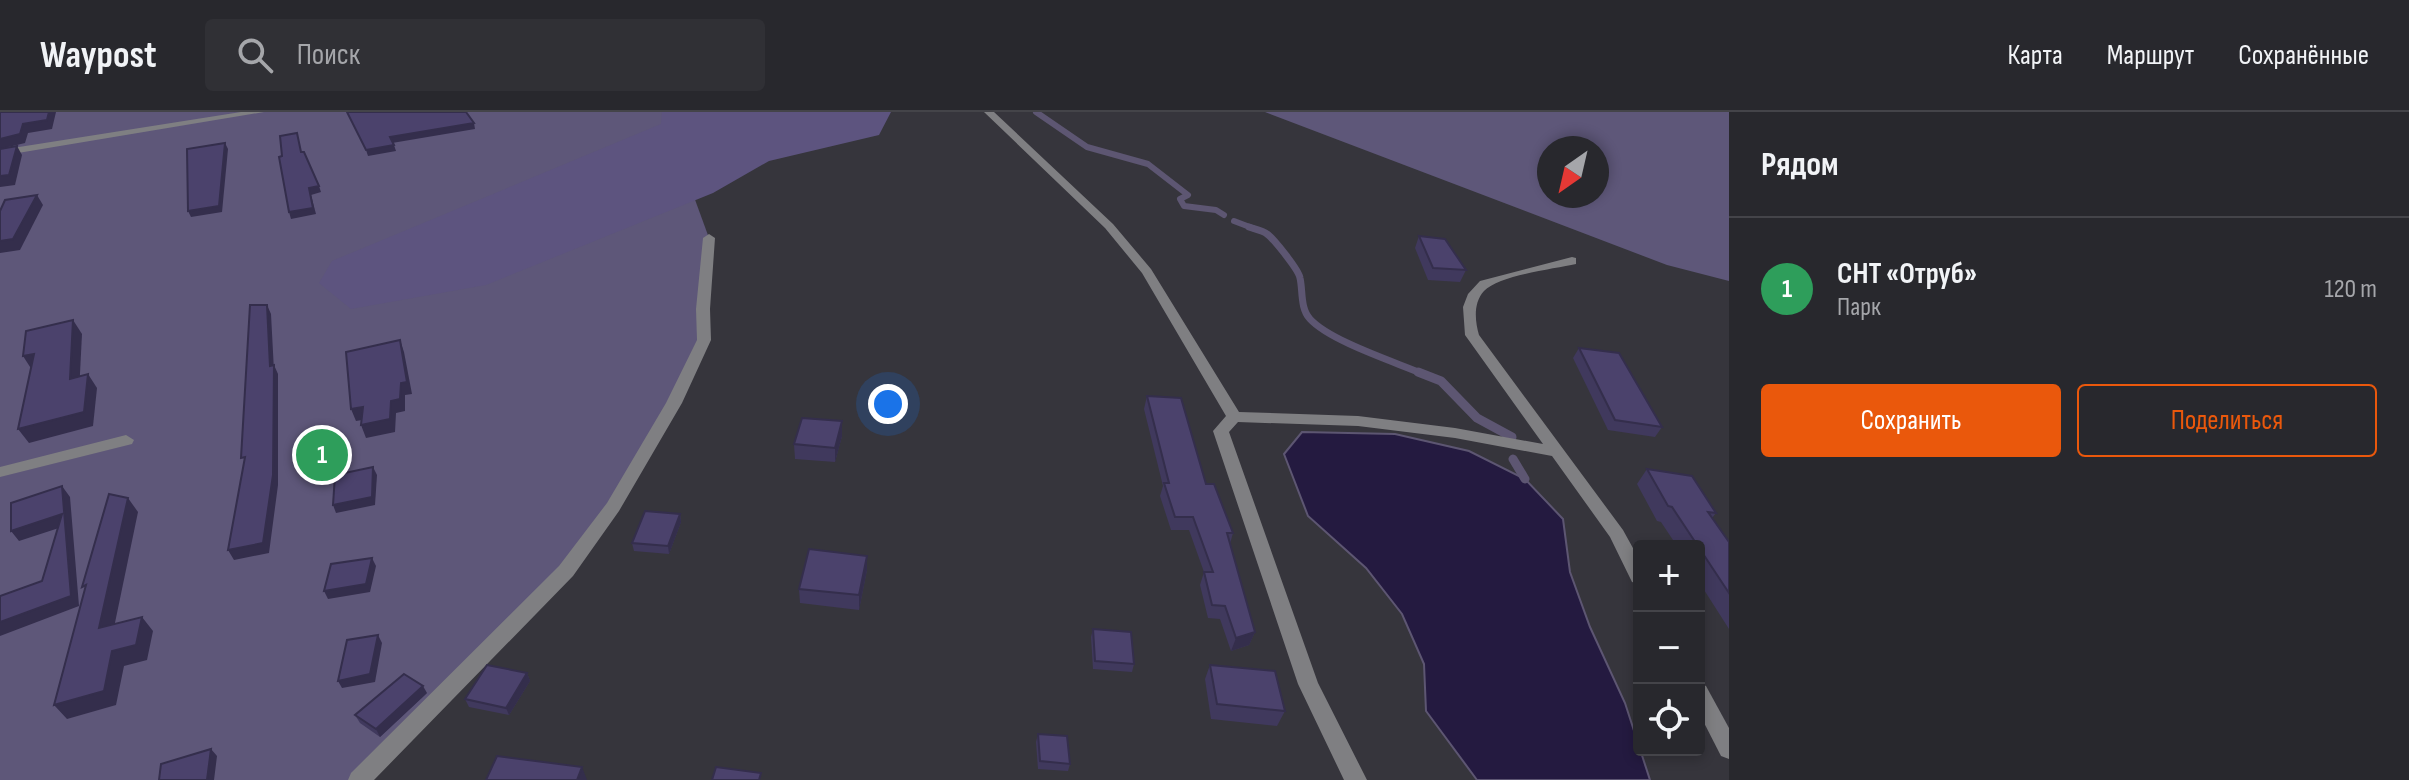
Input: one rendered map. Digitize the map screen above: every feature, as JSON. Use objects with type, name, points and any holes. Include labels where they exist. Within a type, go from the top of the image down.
[{"type":"street","points":[[0,145],[202,112]]},
{"type":"street","points":[[0,153],[259,112]]},
{"type":"street","points":[[989,112],[1109,226],[1147,272],[1234,417]]},
{"type":"street","points":[[359,780],[566,571],[613,507],[674,403],[704,340],[703,309],[709,238]]},
{"type":"street","points":[[1572,261],[1485,284],[1469,304],[1472,335],[1617,534],[1633,565]]},
{"type":"street","points":[[1356,780],[1308,684],[1221,431],[1234,417],[1358,421],[1455,433],[1558,452]]},
{"type":"street","points":[[0,472],[126,440]]},
{"type":"street","points":[[1705,703],[1729,749]]},
{"type":"shaded area","points":[[0,112],[663,112],[709,238],[704,340],[613,507],[371,780],[0,780]]},
{"type":"shaded area","points":[[662,112],[891,112],[879,135],[769,161],[713,193],[486,285],[351,309],[319,283],[332,261],[661,124]]},
{"type":"shaded area","points":[[1265,112],[1729,112],[1729,281],[1667,265]]},
{"type":"shaded area","points":[[1302,432],[1395,434],[1469,451],[1525,479],[1563,519],[1570,572],[1590,627],[1625,703],[1633,728],[1633,756],[1642,756],[1650,780],[1477,780],[1426,711],[1424,664],[1402,614],[1366,568],[1308,516],[1284,454]]},
{"type":"building","points":[[0,112],[49,112],[47,120],[23,124],[20,134],[0,139]]},
{"type":"building","points":[[347,112],[466,112],[474,123],[390,137],[394,145],[366,150]]},
{"type":"building","points":[[297,133],[301,152],[304,152],[319,186],[309,188],[313,208],[289,212],[279,157],[282,156],[280,136]]},
{"type":"building","points":[[225,143],[219,206],[188,211],[187,149]]},
{"type":"building","points":[[17,146],[9,175],[0,176],[0,149]]},
{"type":"building","points":[[37,195],[13,239],[0,241],[0,211],[5,200]]},
{"type":"building","points":[[1419,236],[1445,239],[1466,270],[1433,268]]},
{"type":"building","points":[[250,305],[267,305],[270,366],[274,365],[273,475],[263,543],[228,550],[245,457],[241,458]]},
{"type":"building","points":[[73,320],[70,379],[88,374],[84,412],[18,429],[34,354],[23,356],[26,331]]},
{"type":"building","points":[[400,340],[407,382],[401,383],[400,399],[391,401],[390,419],[361,425],[363,407],[351,409],[346,352]]},
{"type":"building","points":[[1579,348],[1619,353],[1662,427],[1615,420]]},
{"type":"building","points":[[1147,396],[1181,398],[1206,484],[1214,484],[1233,533],[1227,533],[1255,632],[1236,638],[1225,606],[1212,605],[1204,572],[1213,572],[1193,517],[1175,517],[1164,483],[1169,483]]},
{"type":"building","points":[[802,418],[842,421],[835,448],[794,444]]},
{"type":"building","points":[[373,467],[372,497],[333,505],[335,475]]},
{"type":"building","points":[[1647,469],[1692,476],[1716,513],[1708,512],[1729,542],[1729,593],[1705,557],[1705,540],[1694,540],[1672,507],[1668,506]]},
{"type":"building","points":[[62,486],[71,596],[0,622],[0,596],[42,581],[62,514],[11,531],[11,503]]},
{"type":"building","points":[[109,494],[128,498],[99,628],[142,617],[136,645],[112,651],[104,691],[54,705],[86,585],[82,587]]},
{"type":"building","points":[[645,511],[680,514],[668,546],[632,543]]},
{"type":"building","points":[[809,549],[867,556],[859,595],[799,589]]},
{"type":"building","points":[[372,558],[366,584],[324,591],[331,564]]},
{"type":"building","points":[[1093,629],[1131,632],[1134,664],[1095,661]]},
{"type":"building","points":[[378,635],[370,674],[338,681],[347,640]]},
{"type":"building","points":[[487,665],[527,673],[506,708],[465,699]]},
{"type":"building","points":[[1210,665],[1275,671],[1285,711],[1217,704]]},
{"type":"building","points":[[404,674],[423,686],[376,729],[355,715]]},
{"type":"building","points":[[1038,734],[1067,736],[1070,764],[1040,761]]},
{"type":"building","points":[[211,749],[207,780],[159,780],[161,764]]},
{"type":"building","points":[[497,756],[582,767],[577,780],[486,780]]},
{"type":"building","points":[[716,767],[761,773],[759,780],[712,780]]},
{"type":"waterway","points":[[1036,112],[1087,147],[1148,164],[1188,195],[1180,199],[1184,206],[1216,210],[1224,215]]},
{"type":"waterway","points":[[1234,221],[1255,229]]},
{"type":"waterway","points":[[1249,227],[1255,229]]},
{"type":"waterway","points":[[1255,229],[1267,234],[1299,274],[1305,310],[1319,327],[1347,343],[1423,374]]},
{"type":"waterway","points":[[1418,372],[1441,381],[1477,418],[1512,437]]},
{"type":"waterway","points":[[1513,459],[1525,479]]},
{"type":"place","name":"СНТ «Отруб»","points":[[322,455]]}]
